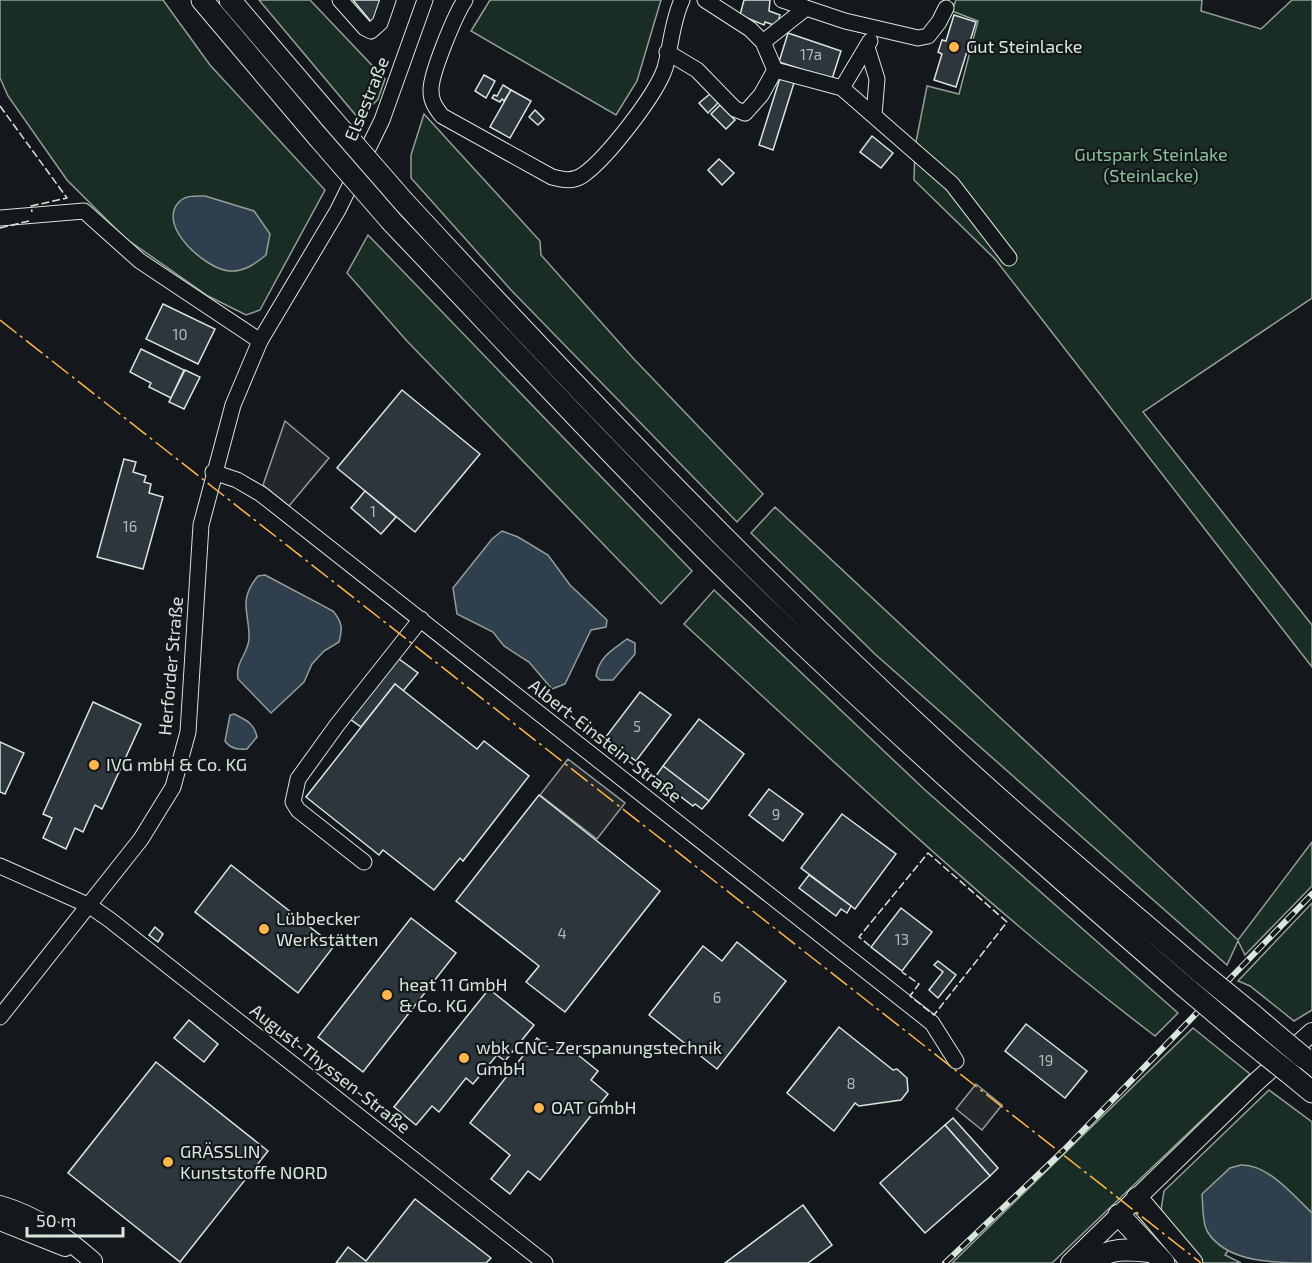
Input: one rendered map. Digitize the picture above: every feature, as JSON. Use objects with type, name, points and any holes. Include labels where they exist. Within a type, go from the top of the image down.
[{"type":"highway","points":[[202,0],[392,222],[580,422],[827,667],[1035,858],[1237,1031],[1312,1092]]},
{"type":"highway","points":[[230,0],[404,202],[593,406],[829,640],[932,738],[1199,971],[1308,1061]]},
{"type":"highway","points":[[1137,1198],[1192,1263]]},
{"type":"highway","points":[[1119,1215],[1158,1257]]},
{"type":"highway","points":[[1089,1263],[1102,1253],[1124,1249],[1158,1257]]},
{"type":"main road","points":[[1070,1263],[1255,1083],[1312,1032]]},
{"type":"main road","points":[[0,1205],[18,1210],[56,1229],[94,1262]]},
{"type":"main road","points":[[0,1221],[52,1240],[94,1262]]},
{"type":"street","points":[[340,0],[365,28],[371,31],[380,23],[388,0]]},
{"type":"street","name":"Elsestraße","points":[[338,210],[382,120],[425,0]]},
{"type":"street","points":[[465,0],[455,15],[430,89],[433,104],[442,116],[552,177],[567,181],[582,176],[611,148],[636,116],[664,70],[682,0]]},
{"type":"street","points":[[705,0],[750,30],[763,42],[775,70]]},
{"type":"street","points":[[782,0],[876,29],[918,38],[928,36],[946,8]]},
{"type":"street","points":[[763,42],[806,8]]},
{"type":"street","points":[[842,88],[876,29]]},
{"type":"street","points":[[867,47],[878,80],[874,115]]},
{"type":"street","points":[[668,52],[697,70],[735,109],[745,113],[761,95],[775,70]]},
{"type":"street","points":[[775,70],[842,88],[952,184],[1009,258]]},
{"type":"street","name":"Herforder Straße","points":[[0,1017],[141,839],[173,787],[188,732],[201,525],[213,472],[233,405],[260,340],[338,210]]},
{"type":"street","points":[[0,218],[32,213],[84,211],[140,261],[260,340]]},
{"type":"street","name":"Albert-Einstein-Straße","points":[[213,472],[237,480],[261,494],[932,1023],[956,1061]]},
{"type":"street","points":[[364,862],[298,810],[293,802],[294,792],[298,779],[337,725],[420,620]]},
{"type":"street","name":"August-Thyssen-Straße","points":[[0,866],[90,906],[545,1263]]},
{"type":"green space","points":[[0,0],[163,0],[210,65],[325,190],[260,310],[246,315],[208,296],[125,238],[67,180],[8,96],[0,78]]},
{"type":"green space","points":[[259,0],[310,0],[385,79],[378,99],[359,119]]},
{"type":"green space","points":[[490,0],[661,0],[637,81],[616,115],[471,31]]},
{"type":"green space","name":"Gutspark Steinlake (Steinlacke)","points":[[956,0],[1202,0],[1201,11],[1261,29],[1292,0],[1312,0],[1312,298],[1143,412],[1312,625],[1312,667],[995,259],[914,180],[915,147],[927,86],[959,94],[978,21],[952,11]]},
{"type":"green space","points":[[424,114],[540,241],[541,255],[633,358],[763,494],[737,522],[511,290],[411,178],[411,155]]},
{"type":"green space","points":[[368,235],[692,571],[661,604],[406,340],[347,273]]},
{"type":"green space","points":[[775,507],[1238,940],[1312,842],[1312,886],[1245,955],[1238,941],[1227,965],[876,655],[751,533]]},
{"type":"green space","points":[[714,590],[925,790],[1178,1013],[1155,1036],[1033,938],[857,783],[684,624]]},
{"type":"green space","points":[[1312,903],[1312,1010],[1294,1021],[1250,986],[1238,981]]},
{"type":"green space","points":[[1193,1028],[1250,1074],[1052,1263],[952,1263]]},
{"type":"green space","points":[[1269,1090],[1312,1122],[1312,1213],[1276,1180],[1225,1255],[1241,1263],[1203,1263],[1173,1231],[1161,1210],[1164,1191]]},
{"type":"shaded area","points":[[285,421],[329,458],[289,506],[263,485]]},
{"type":"shaded area","points":[[568,759],[625,803],[597,839],[540,795]]},
{"type":"shaded area","points":[[976,1084],[1002,1105],[982,1130],[956,1109]]},
{"type":"water","points":[[205,196],[254,211],[270,234],[266,255],[244,269],[229,271],[208,263],[197,255],[179,234],[174,223],[174,212],[184,198]]},
{"type":"water","points":[[502,531],[518,537],[548,555],[570,585],[607,620],[606,627],[591,630],[565,684],[552,689],[529,662],[504,646],[493,632],[457,614],[453,588],[492,539]]},
{"type":"water","points":[[265,575],[333,611],[340,622],[341,629],[339,642],[324,651],[312,664],[304,682],[271,713],[238,679],[238,668],[249,639],[246,600],[258,576]]},
{"type":"water","points":[[627,639],[635,643],[635,654],[613,680],[600,680],[596,676],[603,659]]},
{"type":"water","points":[[234,714],[249,722],[256,732],[257,737],[247,749],[234,748],[225,741],[230,715]]},
{"type":"water","points":[[1241,1165],[1251,1166],[1271,1175],[1312,1213],[1312,1263],[1252,1259],[1226,1250],[1215,1242],[1207,1231],[1203,1218],[1202,1194],[1230,1168]]},
{"type":"building","points":[[353,0],[380,0],[372,23]]},
{"type":"building","points":[[744,0],[770,0],[769,11],[780,15],[777,26],[765,22],[764,25],[740,15]]},
{"type":"building","name":"Gut Steinlacke","points":[[954,15],[976,22],[956,87],[934,80],[942,54],[938,52],[942,40],[946,41]]},
{"type":"building","points":[[788,33],[841,51],[832,79],[779,62]]},
{"type":"building","points":[[484,75],[495,81],[486,98],[475,91]]},
{"type":"building","points":[[780,78],[794,83],[773,150],[759,145]]},
{"type":"building","points":[[503,85],[511,90],[504,101],[502,99],[500,102],[492,98],[494,95],[497,96]]},
{"type":"building","points":[[511,90],[531,101],[510,138],[490,127]]},
{"type":"building","points":[[710,94],[718,103],[708,113],[699,103]]},
{"type":"building","points":[[720,105],[735,120],[726,129],[711,114]]},
{"type":"building","points":[[535,110],[544,119],[538,125],[529,117]]},
{"type":"building","points":[[872,136],[893,153],[881,168],[860,152]]},
{"type":"building","points":[[719,159],[734,173],[722,185],[708,170]]},
{"type":"building","points":[[163,304],[215,329],[198,364],[146,339]]},
{"type":"building","points":[[141,349],[184,370],[171,398],[149,387],[151,383],[130,372]]},
{"type":"building","points":[[185,370],[200,377],[184,409],[169,402]]},
{"type":"building","points":[[402,390],[480,454],[415,532],[337,468]]},
{"type":"building","points":[[124,459],[136,462],[133,472],[146,476],[144,482],[151,484],[149,493],[163,497],[143,569],[97,557]]},
{"type":"building","points":[[365,491],[396,517],[381,534],[351,508]]},
{"type":"building","points":[[395,656],[418,673],[403,691],[395,684],[361,727],[350,719]]},
{"type":"building","points":[[395,684],[477,749],[484,741],[529,776],[463,861],[460,858],[434,890],[383,850],[379,855],[306,797]]},
{"type":"building","points":[[640,692],[671,715],[636,761],[605,738]]},
{"type":"building","name":"IVG mbH & Co. KG","points":[[93,702],[141,724],[102,809],[95,805],[83,832],[75,828],[66,849],[43,838],[52,818],[43,814]]},
{"type":"building","points":[[699,719],[744,754],[709,801],[663,766]]},
{"type":"building","points":[[0,742],[24,753],[5,794],[0,792]]},
{"type":"building","points":[[663,766],[709,801],[702,809],[695,804],[693,806],[655,777]]},
{"type":"building","points":[[769,789],[803,814],[783,841],[749,815]]},
{"type":"building","points":[[539,795],[660,891],[565,1012],[526,982],[539,966],[456,901]]},
{"type":"building","points":[[842,814],[896,854],[855,909],[801,868]]},
{"type":"building","name":"Lübbecker Werkstätten","points":[[231,865],[334,946],[298,993],[195,912]]},
{"type":"building","points":[[809,875],[851,906],[847,913],[841,909],[836,916],[799,888]]},
{"type":"building","points":[[901,908],[932,932],[902,971],[871,947]]},
{"type":"building","name":"heat 11 GmbH & Co. KG","points":[[411,918],[456,953],[363,1072],[318,1037]]},
{"type":"building","points":[[155,927],[163,934],[158,942],[149,935]]},
{"type":"building","points":[[737,942],[786,981],[717,1069],[649,1015],[703,946],[722,961]]},
{"type":"building","points":[[938,961],[956,975],[938,998],[929,990],[943,972],[934,965]]},
{"type":"building","name":"wbk CNC-Zerspanungstechnik GmbH","points":[[489,989],[534,1025],[505,1061],[497,1055],[473,1084],[466,1078],[439,1112],[432,1106],[416,1125],[394,1107]]},
{"type":"building","points":[[189,1020],[218,1044],[204,1062],[174,1038]]},
{"type":"building","points":[[1026,1024],[1087,1071],[1065,1098],[1005,1051]]},
{"type":"building","points":[[839,1027],[893,1070],[897,1069],[907,1078],[908,1091],[901,1100],[859,1106],[855,1103],[834,1131],[787,1093]]},
{"type":"building","name":"OAT GmbH","points":[[537,1038],[554,1052],[562,1042],[598,1071],[591,1080],[608,1094],[540,1180],[528,1171],[510,1194],[491,1179],[510,1155],[470,1123]]},
{"type":"building","name":"GRÄSSLIN Kunststoffe NORD","points":[[156,1062],[268,1151],[180,1262],[68,1173]]},
{"type":"building","points":[[953,1118],[998,1168],[990,1176],[945,1125]]},
{"type":"building","points":[[945,1125],[990,1176],[925,1233],[880,1183]]},
{"type":"building","points":[[415,1199],[491,1258],[486,1263],[336,1263],[348,1247],[366,1261]]},
{"type":"building","points":[[803,1205],[832,1245],[808,1263],[725,1263]]},
{"type":"railway","points":[[945,1263],[1064,1150],[1312,894]]},
{"type":"fence","points":[[0,106],[67,198],[31,206],[32,212]]},
{"type":"fence","points":[[0,228],[29,221]]},
{"type":"fence","points":[[870,946],[859,937],[928,853],[1007,922],[934,1015],[910,996],[919,984],[902,972]]},
{"type":"power","points":[[0,320],[1201,1263]]},
{"type":"place","name":"Gut Steinlacke","points":[[954,47]]},
{"type":"place","name":"IVG mbH & Co. KG","points":[[94,765]]},
{"type":"place","name":"Lübbecker Werkstätten","points":[[264,929]]},
{"type":"place","name":"heat 11 GmbH & Co. KG","points":[[387,995]]},
{"type":"place","name":"wbk CNC-Zerspanungstechnik GmbH","points":[[464,1058]]},
{"type":"place","name":"OAT GmbH","points":[[539,1108]]},
{"type":"place","name":"GRÄSSLIN Kunststoffe NORD","points":[[168,1162]]}]
